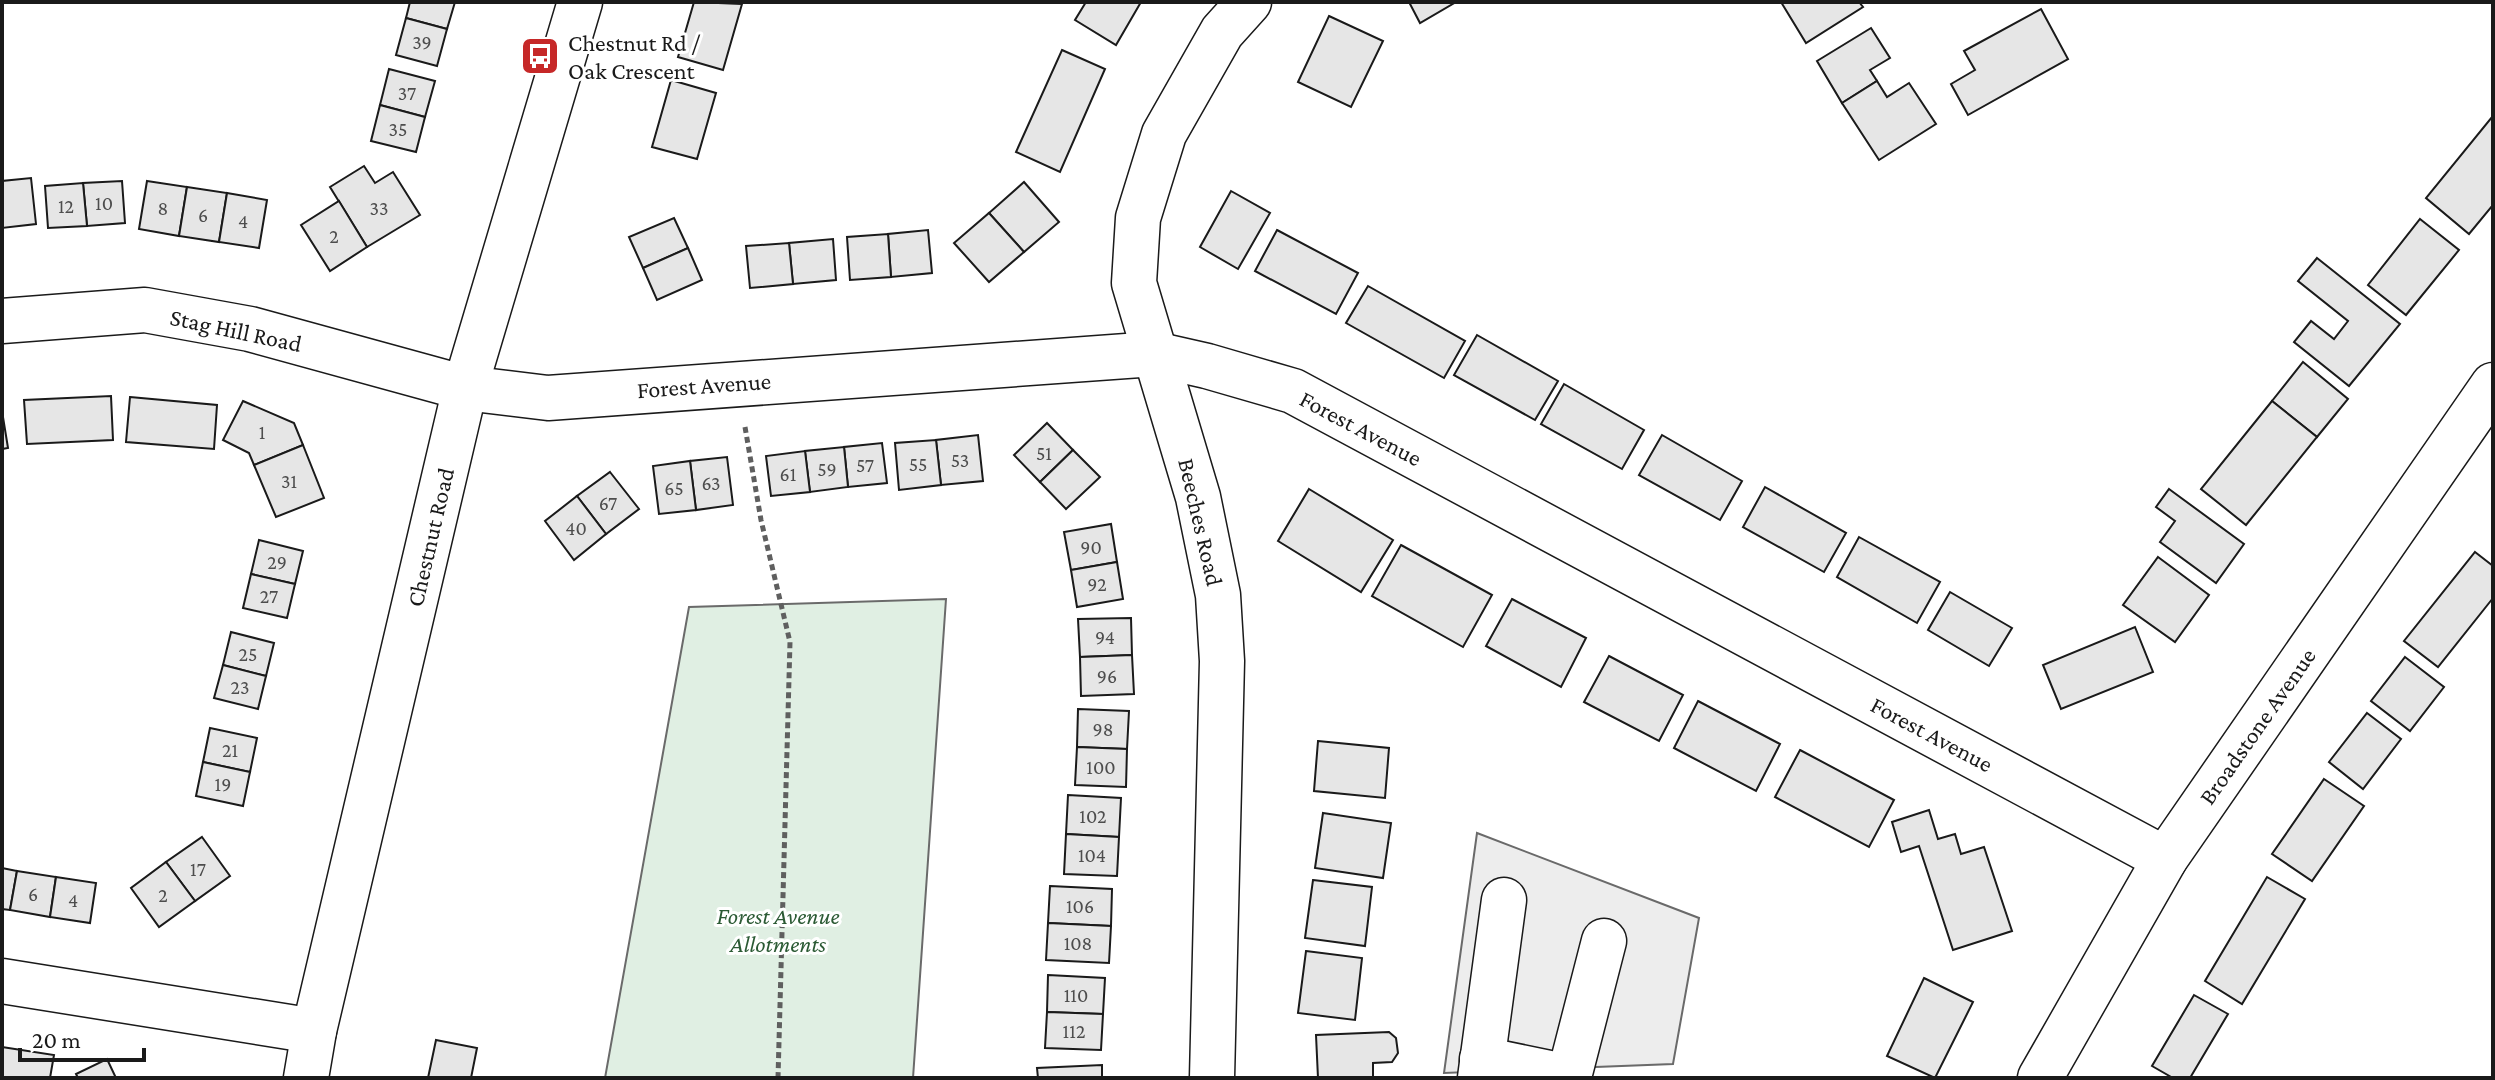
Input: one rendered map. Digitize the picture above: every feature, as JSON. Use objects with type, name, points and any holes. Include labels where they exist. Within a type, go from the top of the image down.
[{"type":"street","name":"Chestnut Road","points":[[306,1078],[314,1031],[465,388],[580,2]]},
{"type":"street","name":"Beeches Road","points":[[1212,1078],[1222,661],[1218,595],[1198,497],[1134,283],[1138,218],[1164,134],[1222,32],[1249,2]]},
{"type":"street","name":"Stag Hill Road","points":[[2,321],[145,310],[250,329],[465,388]]},
{"type":"street","name":"Forest Avenue","points":[[465,388],[548,398],[1154,354],[1207,366],[1293,391],[2165,859]]},
{"type":"street","name":"Broadstone Avenue","points":[[2040,1078],[2165,859],[2493,385]]},
{"type":"street","points":[[1504,900],[1481,1068],[1569,1077],[1604,941]]},
{"type":"street","points":[[2,981],[314,1031]]},
{"type":"path","points":[[737,382],[761,520],[790,642],[778,1078]]},
{"type":"green space","name":"Forest Avenue Allotments","points":[[946,599],[913,1078],[605,1078],[689,607]]},
{"type":"shaded area","points":[[1477,833],[1699,918],[1673,1064],[1444,1073]]},
{"type":"building","points":[[410,2],[455,2],[447,29],[406,18]]},
{"type":"building","points":[[694,2],[742,4],[723,70],[678,57]]},
{"type":"building","points":[[1086,2],[1141,2],[1116,45],[1075,20]]},
{"type":"building","points":[[1409,2],[1456,2],[1420,23]]},
{"type":"building","points":[[1781,2],[1859,2],[1863,7],[1806,43]]},
{"type":"building","points":[[2041,9],[2068,59],[1968,115],[1951,84],[1975,70],[1964,51]]},
{"type":"building","points":[[1329,16],[1383,41],[1351,107],[1298,82]]},
{"type":"building","points":[[406,18],[447,29],[437,66],[396,55]]},
{"type":"building","points":[[1871,28],[1890,58],[1870,70],[1877,81],[1842,103],[1817,61]]},
{"type":"building","points":[[1062,50],[1105,69],[1060,172],[1016,152]]},
{"type":"building","points":[[389,69],[435,81],[425,117],[380,105]]},
{"type":"building","points":[[671,80],[716,93],[697,159],[652,147]]},
{"type":"building","points":[[1877,81],[1887,97],[1909,83],[1936,124],[1879,160],[1842,103]]},
{"type":"building","points":[[380,105],[425,117],[416,152],[371,141]]},
{"type":"building","points":[[2492,117],[2493,205],[2469,234],[2426,198]]},
{"type":"building","points":[[364,166],[375,183],[393,172],[420,215],[367,247],[330,187]]},
{"type":"building","points":[[31,178],[36,224],[2,228],[2,181]]},
{"type":"building","points":[[122,181],[125,223],[87,226],[83,183]]},
{"type":"building","points":[[147,181],[187,187],[179,236],[139,229]]},
{"type":"building","points":[[1024,182],[1059,222],[1024,252],[989,213]]},
{"type":"building","points":[[83,183],[87,226],[48,228],[45,186]]},
{"type":"building","points":[[187,187],[227,193],[219,242],[179,236]]},
{"type":"building","points":[[1231,191],[1270,213],[1238,269],[1200,247]]},
{"type":"building","points":[[227,193],[267,200],[259,248],[219,242]]},
{"type":"building","points":[[339,201],[367,247],[330,271],[301,225]]},
{"type":"building","points":[[989,213],[1024,252],[989,282],[954,243]]},
{"type":"building","points":[[674,218],[688,248],[643,268],[629,237]]},
{"type":"building","points":[[2420,219],[2459,250],[2406,315],[2368,285]]},
{"type":"building","points":[[928,230],[932,273],[891,277],[888,234]]},
{"type":"building","points":[[1277,230],[1358,273],[1336,314],[1255,271]]},
{"type":"building","points":[[888,234],[891,277],[850,280],[847,237]]},
{"type":"building","points":[[833,239],[836,280],[793,284],[789,243]]},
{"type":"building","points":[[789,243],[793,284],[750,288],[746,246]]},
{"type":"building","points":[[688,248],[702,280],[657,300],[643,268]]},
{"type":"building","points":[[2317,258],[2400,324],[2349,386],[2294,342],[2311,321],[2334,339],[2348,321],[2298,281]]},
{"type":"building","points":[[1368,286],[1465,341],[1444,378],[1346,323]]},
{"type":"building","points":[[1477,335],[1558,381],[1535,420],[1454,375]]},
{"type":"building","points":[[2303,362],[2348,399],[2317,437],[2272,401]]},
{"type":"building","points":[[1564,384],[1644,430],[1622,469],[1541,424]]},
{"type":"building","points":[[111,396],[113,440],[27,444],[24,400]]},
{"type":"building","points":[[130,397],[217,405],[214,449],[126,442]]},
{"type":"building","points":[[243,401],[294,423],[303,445],[254,465],[249,453],[223,440]]},
{"type":"building","points":[[2272,401],[2317,437],[2246,525],[2201,489]]},
{"type":"building","points":[[2,411],[8,448],[2,449]]},
{"type":"building","points":[[1047,423],[1073,450],[1040,482],[1014,455]]},
{"type":"building","points":[[978,435],[983,481],[941,485],[936,440]]},
{"type":"building","points":[[1662,435],[1742,481],[1720,520],[1639,475]]},
{"type":"building","points":[[936,440],[941,485],[899,490],[895,443]]},
{"type":"building","points":[[882,443],[887,483],[848,487],[844,447]]},
{"type":"building","points":[[303,445],[324,498],[276,517],[254,465]]},
{"type":"building","points":[[844,447],[848,487],[810,492],[805,451]]},
{"type":"building","points":[[1073,450],[1100,477],[1066,509],[1040,482]]},
{"type":"building","points":[[805,451],[810,492],[771,496],[766,456]]},
{"type":"building","points":[[727,457],[733,505],[696,510],[690,461]]},
{"type":"building","points":[[690,461],[696,510],[659,514],[653,466]]},
{"type":"building","points":[[610,472],[639,509],[606,534],[577,496]]},
{"type":"building","points":[[1765,487],[1846,533],[1824,572],[1743,527]]},
{"type":"building","points":[[1309,489],[1393,540],[1361,592],[1278,541]]},
{"type":"building","points":[[2169,489],[2244,544],[2216,583],[2160,542],[2175,521],[2156,507]]},
{"type":"building","points":[[577,496],[606,534],[574,560],[545,521]]},
{"type":"building","points":[[1111,524],[1117,562],[1071,570],[1064,532]]},
{"type":"building","points":[[1859,537],[1940,582],[1917,623],[1837,577]]},
{"type":"building","points":[[259,540],[303,551],[295,584],[251,574]]},
{"type":"building","points":[[1401,545],[1492,595],[1463,647],[1372,596]]},
{"type":"building","points":[[2475,552],[2493,566],[2493,598],[2438,667],[2404,641]]},
{"type":"building","points":[[2158,557],[2209,595],[2175,642],[2123,605]]},
{"type":"building","points":[[1117,562],[1123,599],[1077,607],[1071,570]]},
{"type":"building","points":[[251,574],[295,584],[287,618],[243,608]]},
{"type":"building","points":[[1950,592],[2012,628],[1989,666],[1928,630]]},
{"type":"building","points":[[1512,599],[1586,638],[1561,687],[1486,646]]},
{"type":"building","points":[[1131,618],[1132,655],[1080,657],[1078,619]]},
{"type":"building","points":[[2135,627],[2153,672],[2061,709],[2043,665]]},
{"type":"building","points":[[231,632],[274,643],[266,676],[223,665]]},
{"type":"building","points":[[1132,655],[1134,694],[1081,696],[1080,657]]},
{"type":"building","points":[[1609,656],[1683,695],[1659,741],[1584,702]]},
{"type":"building","points":[[2405,657],[2444,687],[2410,731],[2371,701]]},
{"type":"building","points":[[223,665],[266,676],[258,709],[214,698]]},
{"type":"building","points":[[1698,701],[1780,744],[1756,791],[1674,748]]},
{"type":"building","points":[[1078,709],[1129,711],[1127,749],[1077,747]]},
{"type":"building","points":[[2367,713],[2401,739],[2363,789],[2329,762]]},
{"type":"building","points":[[210,728],[257,738],[250,772],[203,762]]},
{"type":"building","points":[[1318,741],[1389,748],[1385,798],[1314,791]]},
{"type":"building","points":[[1077,747],[1127,749],[1126,787],[1075,785]]},
{"type":"building","points":[[1800,750],[1894,800],[1869,847],[1775,797]]},
{"type":"building","points":[[203,762],[250,772],[243,806],[196,796]]},
{"type":"building","points":[[2324,779],[2364,806],[2312,881],[2272,854]]},
{"type":"building","points":[[1068,795],[1121,798],[1119,837],[1066,834]]},
{"type":"building","points":[[1929,810],[1938,839],[1955,834],[1961,854],[1984,847],[2012,931],[1953,950],[1919,846],[1901,852],[1892,822]]},
{"type":"building","points":[[1323,813],[1391,823],[1383,878],[1315,868]]},
{"type":"building","points":[[1066,834],[1119,837],[1117,876],[1064,874]]},
{"type":"building","points":[[202,837],[230,876],[195,901],[166,862]]},
{"type":"building","points":[[166,862],[195,901],[159,927],[131,888]]},
{"type":"building","points":[[2,868],[17,871],[10,910],[2,909]]},
{"type":"building","points":[[17,871],[56,877],[50,917],[10,910]]},
{"type":"building","points":[[56,877],[96,883],[90,923],[50,917]]},
{"type":"building","points":[[2267,877],[2305,899],[2242,1004],[2205,981]]},
{"type":"building","points":[[1313,880],[1372,887],[1365,946],[1305,938]]},
{"type":"building","points":[[1050,886],[1112,889],[1111,926],[1048,923]]},
{"type":"building","points":[[1048,923],[1111,926],[1109,963],[1046,960]]},
{"type":"building","points":[[1306,951],[1362,958],[1355,1020],[1298,1013]]},
{"type":"building","points":[[1048,975],[1105,978],[1103,1014],[1047,1012]]},
{"type":"building","points":[[1924,978],[1973,1002],[1935,1078],[1887,1056]]},
{"type":"building","points":[[2194,995],[2228,1014],[2190,1078],[2173,1078],[2152,1066]]},
{"type":"building","points":[[1047,1012],[1103,1014],[1101,1050],[1045,1048]]},
{"type":"building","points":[[1389,1032],[1396,1038],[1398,1053],[1392,1062],[1373,1063],[1373,1078],[1318,1078],[1316,1035]]},
{"type":"building","points":[[436,1040],[477,1048],[471,1078],[428,1078]]},
{"type":"building","points":[[2,1047],[54,1055],[50,1078],[2,1078]]},
{"type":"building","points":[[107,1059],[116,1078],[78,1078],[76,1074]]},
{"type":"building","points":[[1102,1065],[1102,1078],[1038,1078],[1037,1068]]},
{"type":"place","name":"Chestnut Rd / Oak Crescent","points":[[540,56]]}]
